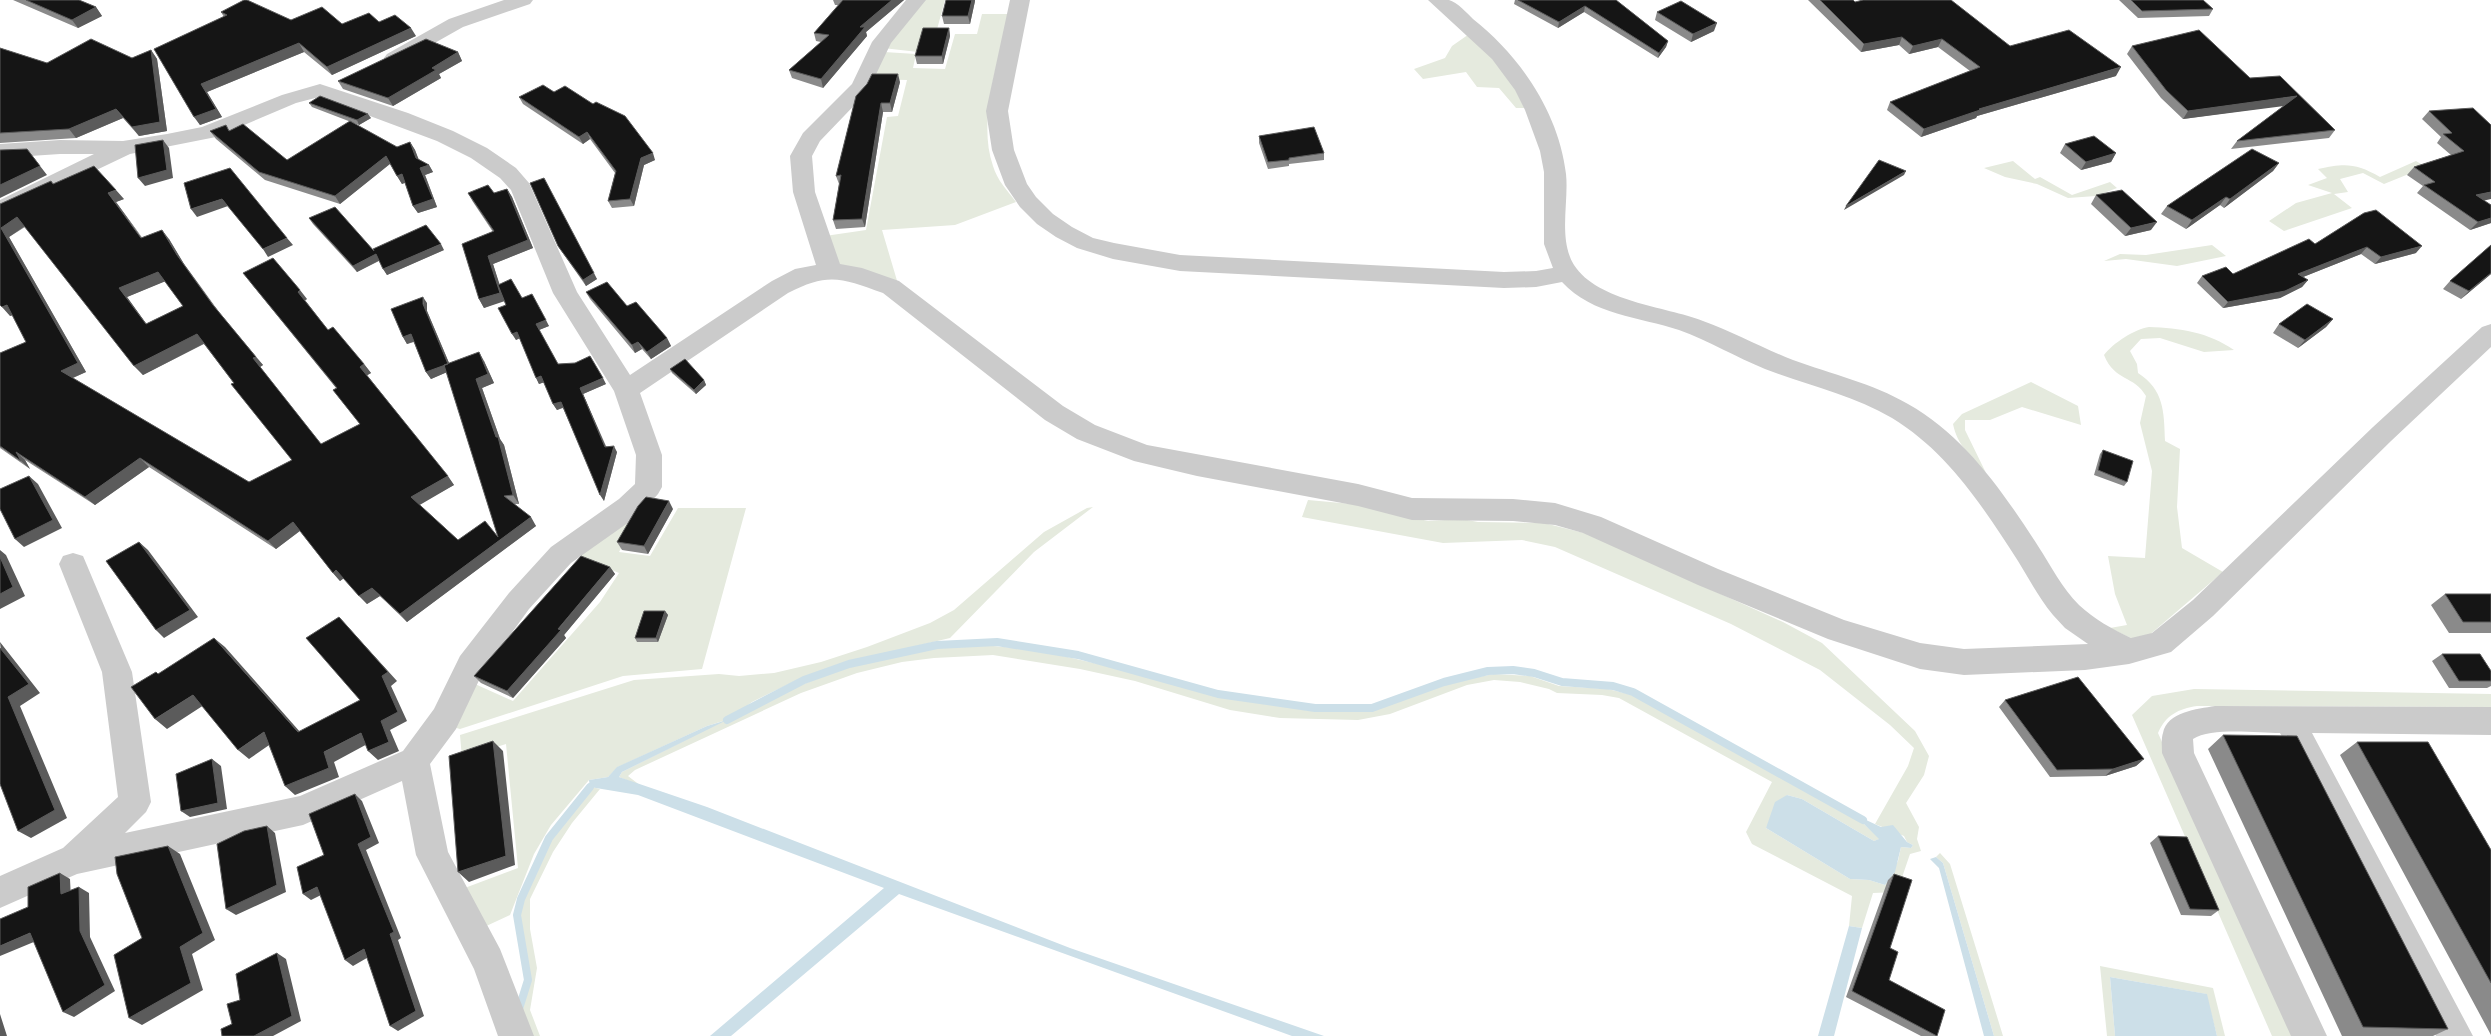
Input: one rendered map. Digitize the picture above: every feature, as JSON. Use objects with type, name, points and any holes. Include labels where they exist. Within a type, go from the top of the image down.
[{"type":"street","points":[[456,23],[455,14],[461,0]]},
{"type":"street","points":[[380,65],[456,23],[523,0]]},
{"type":"street","points":[[830,270],[804,192],[801,156],[811,138],[861,87],[882,42],[916,0]]},
{"type":"street","points":[[1020,0],[997,111],[1003,150],[1016,185],[1028,202],[1044,219],[1085,243],[1113,251],[1180,262],[1504,280],[1536,279],[1567,273]]},
{"type":"street","points":[[1452,3],[1487,41],[1534,102],[1549,146],[1556,192],[1553,232],[1556,252],[1567,273],[1582,287],[1603,298],[1631,310],[1685,323],[1714,334],[1771,361],[1898,410],[1928,430],[1956,454],[1988,493],[2068,612],[2099,637],[2129,651]]},
{"type":"street","points":[[0,151],[60,147],[123,148],[208,132],[289,99],[320,90],[346,79]]},
{"type":"street","points":[[0,892],[74,859],[303,810],[414,762],[445,719],[471,665],[519,601],[560,555],[628,507],[648,487],[649,455],[626,390],[565,293],[521,188],[508,173],[479,153],[445,136],[320,90]]},
{"type":"street","points":[[0,209],[123,148]]},
{"type":"street","points":[[626,390],[780,287],[803,275],[830,270],[854,274],[891,287],[1054,413],[1086,432],[1143,454],[1197,466],[1358,495],[1412,509],[1513,510],[1555,514],[1591,525],[1708,577],[1838,630],[1920,656],[1964,662],[2004,662],[2129,651],[2161,643],[2204,608],[2382,434],[2491,333]]},
{"type":"street","points":[[73,564],[117,672],[135,802],[74,859]]},
{"type":"street","points":[[2309,1036],[2178,753],[2178,733],[2192,723],[2215,719],[2491,721]]},
{"type":"street","points":[[2289,720],[2455,1036]]},
{"type":"street","points":[[414,762],[432,854],[488,961],[516,1036]]},
{"type":"shaded area","points":[[920,0],[945,0],[936,33],[918,52],[883,48]]},
{"type":"shaded area","points":[[982,14],[1009,14],[991,90],[987,129],[993,166],[997,176],[1016,202],[955,225],[882,230],[898,284],[835,266],[825,236],[866,230],[887,117],[898,116],[907,80],[869,79],[884,52],[916,54],[913,68],[945,69],[955,34],[977,34]]},
{"type":"shaded area","points":[[1472,32],[1530,108],[1516,108],[1499,88],[1477,87],[1466,72],[1423,79],[1414,69],[1445,58],[1452,46]]},
{"type":"shaded area","points":[[2013,161],[2035,179],[2040,177],[2072,195],[2110,182],[2117,188],[2096,196],[2068,198],[2037,184],[2005,177],[1984,168]]},
{"type":"shaded area","points":[[2416,161],[2426,167],[2384,184],[2363,173],[2340,179],[2348,192],[2334,194],[2352,208],[2284,231],[2269,221],[2296,203],[2332,193],[2308,185],[2327,178],[2318,169],[2343,165],[2364,169],[2380,177]]},
{"type":"shaded area","points":[[2212,245],[2226,256],[2177,266],[2126,259],[2104,261],[2120,254],[2146,255]]},
{"type":"shaded area","points":[[2149,327],[2172,328],[2193,332],[2214,339],[2234,350],[2204,352],[2160,338],[2141,339],[2130,351],[2137,364],[2138,373],[2147,380],[2158,394],[2163,411],[2165,441],[2180,449],[2177,507],[2182,548],[2223,572],[2147,637],[2135,640],[2110,628],[2127,625],[2115,594],[2108,556],[2145,558],[2152,471],[2140,423],[2146,396],[2141,389],[2114,370],[2108,364],[2104,355],[2125,337]]},
{"type":"shaded area","points":[[2031,382],[2078,406],[2081,425],[2022,407],[1990,420],[1965,420],[1965,430],[1986,473],[1962,445],[1953,424],[1962,414]]},
{"type":"shaded area","points":[[1308,500],[1352,504],[1428,521],[1462,519],[1478,522],[1544,523],[1588,534],[1783,622],[1822,643],[1915,731],[1929,756],[1924,775],[1906,803],[1919,827],[1917,839],[1921,851],[1910,854],[1897,892],[1873,893],[1862,928],[1849,926],[1852,896],[1752,844],[1746,832],[1772,782],[1619,698],[1602,695],[1557,693],[1549,689],[1520,682],[1494,680],[1467,685],[1390,714],[1358,720],[1280,718],[1230,710],[1135,681],[1080,669],[993,655],[934,658],[902,662],[857,673],[801,693],[635,770],[628,776],[641,786],[619,777],[622,772],[723,721],[707,726],[618,767],[608,777],[589,780],[551,825],[534,854],[510,915],[482,928],[462,889],[518,868],[506,744],[462,758],[460,735],[634,680],[719,674],[739,676],[774,673],[821,662],[867,647],[930,623],[954,610],[1044,532],[1087,508],[1093,507],[1034,552],[950,638],[848,662],[801,678],[752,702],[731,718],[801,685],[847,667],[949,646],[993,646],[1037,650],[1124,670],[1215,696],[1311,711],[1376,709],[1457,681],[1494,674],[1530,676],[1559,686],[1608,689],[1632,695],[1862,822],[1880,839],[1874,841],[1802,799],[1787,795],[1766,828],[1850,879],[1869,880],[1885,885],[1898,861],[1901,847],[1911,848],[1913,845],[1907,842],[1904,836],[1875,824],[1908,766],[1914,748],[1890,725],[1820,670],[1731,624],[1555,547],[1522,540],[1443,543],[1302,517]]},
{"type":"shaded area","points":[[678,508],[746,508],[702,669],[623,676],[460,729],[453,727],[475,684],[513,701],[600,602],[619,573],[578,556],[593,541],[638,517],[619,552],[650,556]]},
{"type":"shaded area","points":[[2194,689],[2491,694],[2491,707],[2197,706],[2178,711],[2169,717],[2161,727],[2158,733],[2292,1036],[2272,1036],[2132,715],[2152,696]]},
{"type":"shaded area","points":[[727,720],[622,772],[619,777],[707,807],[1070,948],[1324,1036],[1292,1036],[899,894],[731,1036],[710,1036],[884,888],[638,795],[590,787],[589,780],[608,777],[617,767],[707,726]]},
{"type":"shaded area","points":[[592,787],[600,789],[572,823],[553,852],[530,899],[530,929],[537,968],[530,1010],[540,1036],[525,1036],[520,1014],[529,980],[518,915],[522,899],[551,839]]},
{"type":"shaded area","points":[[1787,795],[1802,799],[1874,841],[1879,839],[1862,822],[1864,819],[1881,827],[1893,825],[1907,842],[1913,845],[1911,848],[1901,847],[1895,872],[1885,885],[1869,880],[1850,879],[1766,828],[1775,802]]},
{"type":"shaded area","points":[[1940,853],[1950,864],[2003,1036],[1994,1036],[1943,863],[1936,857]]},
{"type":"shaded area","points":[[1936,857],[1943,863],[1994,1036],[1984,1036],[1939,868],[1930,859]]},
{"type":"shaded area","points":[[1849,926],[1862,928],[1834,1036],[1818,1036]]},
{"type":"shaded area","points":[[2100,966],[2213,988],[2225,1036],[2217,1036],[2206,994],[2110,977],[2115,1036],[2107,1036]]},
{"type":"shaded area","points":[[2110,977],[2207,994],[2217,1036],[2115,1036]]},
{"type":"building","points":[[26,0],[79,0],[96,7],[72,20]]},
{"type":"building","points":[[244,0],[291,20],[322,7],[342,24],[369,13],[379,22],[395,15],[411,28],[327,67],[299,43],[201,84],[216,109],[194,117],[154,49],[227,15],[221,12]]},
{"type":"building","points":[[843,0],[892,0],[860,27],[865,27],[821,79],[789,70],[829,35],[814,33]]},
{"type":"building","points":[[946,0],[972,0],[968,16],[942,16]]},
{"type":"building","points":[[1518,0],[1616,0],[1668,41],[1659,53],[1585,6],[1559,22]]},
{"type":"building","points":[[1820,0],[1853,0],[1855,2],[1863,0],[1951,0],[2010,46],[2069,30],[2121,67],[1979,109],[1924,129],[1890,102],[1980,67],[1942,39],[1913,46],[1902,37],[1864,44]]},
{"type":"building","points":[[2131,0],[2203,0],[2213,9],[2142,11]]},
{"type":"building","points":[[1681,1],[1717,23],[1693,34],[1657,12]]},
{"type":"building","points":[[923,28],[949,28],[942,56],[915,56]]},
{"type":"building","points":[[2199,30],[2250,78],[2280,76],[2335,130],[2237,141],[2297,96],[2188,111],[2166,90],[2132,46]]},
{"type":"building","points":[[91,39],[132,58],[151,50],[160,122],[132,127],[116,109],[69,129],[0,133],[0,48],[47,63]]},
{"type":"building","points":[[426,39],[458,52],[432,68],[436,70],[388,98],[338,81]]},
{"type":"building","points":[[872,74],[898,74],[890,103],[881,103],[862,219],[833,220],[841,175],[836,176],[856,96],[867,84]]},
{"type":"building","points":[[543,85],[554,92],[565,86],[593,104],[596,102],[625,116],[653,153],[641,158],[630,199],[608,201],[616,171],[587,132],[579,137],[519,97]]},
{"type":"building","points":[[320,96],[368,114],[357,120],[309,103]]},
{"type":"building","points":[[2473,108],[2491,125],[2491,192],[2476,195],[2491,205],[2491,218],[2478,222],[2424,185],[2435,182],[2414,167],[2464,151],[2443,134],[2452,133],[2429,111]]},
{"type":"building","points":[[350,121],[397,147],[410,142],[416,158],[429,165],[420,168],[433,199],[413,206],[402,174],[397,176],[386,156],[335,196],[259,172],[210,131],[226,125],[229,131],[243,124],[287,160]]},
{"type":"building","points":[[1314,127],[1324,153],[1268,162],[1259,136]]},
{"type":"building","points":[[2094,136],[2116,153],[2086,162],[2065,144]]},
{"type":"building","points":[[163,140],[167,170],[138,178],[135,145]]},
{"type":"building","points":[[27,149],[40,166],[0,185],[0,150]]},
{"type":"building","points":[[2252,149],[2279,163],[2230,199],[2226,197],[2192,220],[2167,206]]},
{"type":"building","points":[[1879,160],[1906,171],[1846,206]]},
{"type":"building","points":[[94,166],[116,190],[108,193],[141,238],[162,230],[177,255],[213,305],[256,357],[253,358],[321,444],[360,424],[333,390],[337,388],[243,273],[273,258],[300,290],[298,292],[328,330],[333,327],[364,364],[360,367],[448,476],[411,497],[458,540],[485,521],[498,537],[444,365],[479,352],[488,374],[476,379],[496,437],[498,437],[513,495],[504,496],[531,517],[400,614],[372,588],[359,596],[336,570],[333,573],[293,522],[268,541],[140,458],[85,497],[16,452],[21,461],[0,446],[0,353],[26,342],[7,305],[2,307],[0,305],[0,204],[51,181],[53,184]],"holes":[[[17,217],[134,366],[197,334],[234,383],[231,384],[292,460],[249,482],[61,371],[78,363],[1,228]],[[158,272],[183,306],[146,324],[119,288]]]},
{"type":"building","points":[[230,168],[287,238],[263,249],[222,199],[191,209],[184,183]]},
{"type":"building","points":[[544,178],[594,273],[583,280],[558,246],[530,183]]},
{"type":"building","points":[[488,185],[494,193],[507,189],[528,240],[488,256],[500,293],[479,299],[462,244],[494,231],[468,193]]},
{"type":"building","points":[[2122,190],[2157,222],[2131,228],[2096,195]]},
{"type":"building","points":[[335,207],[374,251],[373,249],[426,225],[441,244],[383,269],[376,254],[353,266],[309,218]]},
{"type":"building","points":[[2376,210],[2422,246],[2381,257],[2367,247],[2298,274],[2308,280],[2285,291],[2228,302],[2202,276],[2226,267],[2233,274],[2309,239],[2315,244],[2364,213]]},
{"type":"building","points":[[2491,245],[2491,273],[2469,291],[2450,281]]},
{"type":"building","points":[[511,279],[522,298],[532,294],[546,320],[536,324],[558,364],[575,363],[590,356],[603,378],[580,388],[605,447],[614,446],[600,495],[561,402],[553,404],[541,376],[536,378],[517,332],[512,334],[498,308],[506,305],[498,285]]},
{"type":"building","points":[[607,282],[627,306],[636,302],[667,338],[647,352],[638,342],[632,345],[586,292]]},
{"type":"building","points":[[423,297],[423,304],[448,364],[426,372],[411,334],[403,337],[391,309]]},
{"type":"building","points":[[2307,304],[2333,319],[2305,340],[2279,324]]},
{"type":"building","points":[[685,359],[704,380],[694,390],[670,369]]},
{"type":"building","points":[[2103,450],[2133,461],[2127,482],[2098,470]]},
{"type":"building","points":[[29,476],[53,520],[15,539],[0,509],[0,489]]},
{"type":"building","points":[[646,497],[669,501],[644,546],[617,542],[638,506]]},
{"type":"building","points":[[139,542],[190,610],[156,630],[106,561]]},
{"type":"building","points":[[581,556],[610,567],[558,629],[561,630],[507,691],[474,676]]},
{"type":"building","points":[[0,557],[13,587],[0,594]]},
{"type":"building","points":[[2445,594],[2491,594],[2491,622],[2463,622]]},
{"type":"building","points":[[644,611],[665,611],[656,638],[635,638]]},
{"type":"building","points":[[339,617],[388,672],[382,676],[398,712],[381,721],[389,742],[368,751],[361,733],[324,752],[329,768],[285,786],[264,732],[238,750],[193,695],[155,719],[131,687],[156,672],[158,674],[214,638],[298,732],[360,700],[306,638]]},
{"type":"building","points":[[0,648],[29,684],[8,697],[55,810],[18,831],[0,784]]},
{"type":"building","points":[[2442,654],[2480,654],[2491,671],[2491,681],[2459,681]]},
{"type":"building","points":[[2078,677],[2144,759],[2113,769],[2057,770],[2005,700]]},
{"type":"building","points":[[2223,735],[2297,736],[2448,1029],[2363,1027]]},
{"type":"building","points":[[493,741],[506,856],[458,872],[449,756]]},
{"type":"building","points":[[2357,742],[2428,742],[2491,850],[2491,983]]},
{"type":"building","points":[[212,759],[218,803],[181,811],[176,774]]},
{"type":"building","points":[[355,794],[371,837],[358,844],[394,932],[390,934],[416,1011],[390,1026],[364,949],[345,960],[317,887],[303,894],[297,867],[324,855],[309,814]]},
{"type":"building","points":[[267,826],[277,885],[226,909],[217,844],[244,831]]},
{"type":"building","points":[[2158,836],[2187,837],[2219,910],[2190,909]]},
{"type":"building","points":[[168,846],[203,933],[180,947],[191,983],[129,1018],[114,955],[142,938],[117,874],[115,857]]},
{"type":"building","points":[[60,873],[61,894],[79,887],[80,931],[105,985],[63,1012],[30,933],[0,946],[0,919],[28,907],[28,887]]},
{"type":"building","points":[[1894,874],[1912,880],[1890,948],[1898,952],[1889,980],[1945,1010],[1937,1036],[1852,991]]},
{"type":"building","points":[[277,953],[292,1016],[254,1036],[222,1036],[221,1029],[232,1024],[227,1004],[240,1000],[236,974]]},
{"type":"waterway","points":[[727,720],[804,680],[849,664],[937,645],[997,642],[1078,655],[1218,694],[1315,708],[1372,708],[1444,682],[1488,671],[1513,670],[1534,673],[1562,682],[1613,686],[1633,692],[1863,820]]},
{"type":"waterway","points":[[518,1012],[528,980],[517,915],[521,899],[549,838],[590,787]]}]
